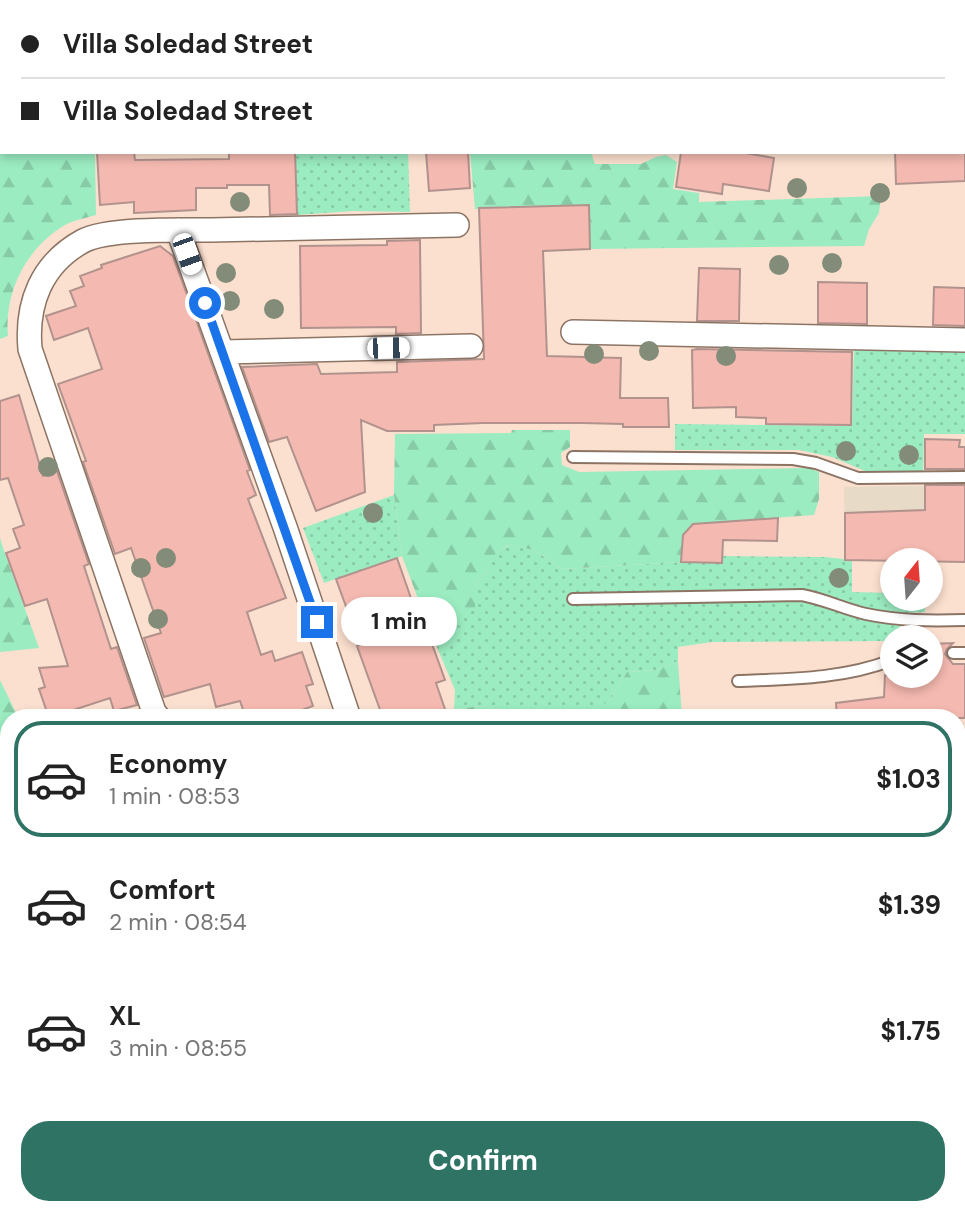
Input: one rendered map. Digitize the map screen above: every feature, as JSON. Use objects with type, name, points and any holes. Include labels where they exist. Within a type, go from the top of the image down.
[{"type":"street","points":[[153,709],[30,349],[30,309],[38,288],[66,252],[85,240],[103,234],[457,225]]},
{"type":"street","points":[[178,230],[285,527],[346,709]]},
{"type":"street","points":[[573,332],[965,340]]},
{"type":"street","points":[[223,352],[471,346]]},
{"type":"lane","points":[[573,457],[793,459],[816,463],[850,477],[868,479],[965,477]]},
{"type":"lane","points":[[573,598],[802,595],[821,598],[864,614],[926,621],[965,620]]},
{"type":"lane","points":[[738,681],[819,678],[880,664]]},
{"type":"shaded area","points":[[965,485],[904,548],[880,548],[880,561],[845,560],[844,487]]},
{"type":"green space","points":[[0,154],[95,154],[96,215],[65,225],[39,246],[20,273],[10,303],[8,336],[0,339]]},
{"type":"green space","points":[[295,154],[408,154],[410,212],[353,211],[297,215]]},
{"type":"green space","points":[[470,154],[592,154],[595,164],[641,164],[666,155],[677,162],[673,189],[699,193],[699,202],[881,196],[879,213],[869,229],[864,246],[590,249],[589,205],[475,209]]},
{"type":"green space","points":[[854,348],[965,351],[965,434],[924,434],[923,473],[872,474],[832,457],[799,450],[675,450],[675,424],[852,426]]},
{"type":"green space","points":[[512,430],[570,430],[570,447],[561,453],[562,465],[579,472],[809,468],[819,472],[819,499],[814,515],[693,524],[683,535],[681,562],[562,569],[534,550],[508,545],[495,554],[488,571],[475,585],[475,608],[456,625],[431,633],[402,556],[394,495],[395,434],[511,433]]},
{"type":"green space","points":[[394,495],[402,556],[324,583],[303,528]]},
{"type":"green space","points":[[0,538],[3,548],[39,648],[0,652]]},
{"type":"green space","points":[[509,545],[534,550],[562,569],[681,562],[722,563],[723,556],[825,557],[852,560],[852,592],[880,593],[880,611],[925,612],[905,613],[900,625],[880,625],[880,641],[712,642],[678,647],[678,661],[656,670],[627,672],[612,697],[600,709],[500,709],[482,706],[454,709],[455,690],[431,633],[456,625],[475,585],[488,571],[494,554]]},
{"type":"green space","points":[[678,661],[681,709],[599,709],[612,697],[627,672],[656,670]]},
{"type":"green space","points":[[0,680],[14,709],[0,709]]},
{"type":"green space","points":[[482,706],[500,709],[454,709]]},
{"type":"building","points":[[97,154],[134,154],[135,160],[229,159],[229,154],[295,154],[297,214],[270,215],[269,185],[196,188],[196,210],[134,213],[134,202],[100,205]]},
{"type":"building","points":[[426,154],[468,154],[470,188],[429,191]]},
{"type":"building","points":[[681,154],[751,154],[774,158],[769,191],[723,184],[722,194],[676,187]]},
{"type":"building","points":[[895,154],[965,154],[965,181],[896,184]]},
{"type":"building","points":[[589,205],[590,249],[543,251],[547,356],[621,358],[620,398],[668,398],[669,427],[623,427],[623,424],[582,423],[483,423],[434,425],[434,431],[387,431],[361,420],[365,492],[316,511],[287,437],[269,442],[242,367],[317,364],[321,374],[397,372],[397,362],[484,359],[479,208]]},
{"type":"building","points":[[420,240],[421,333],[396,334],[396,327],[301,328],[300,246],[387,245],[387,241]]},
{"type":"building","points":[[160,246],[173,256],[250,470],[247,471],[256,495],[248,499],[286,598],[247,612],[261,655],[272,651],[275,661],[302,652],[313,684],[306,686],[313,706],[305,709],[243,709],[240,701],[216,707],[210,684],[164,697],[144,638],[161,633],[131,548],[115,554],[58,384],[102,369],[88,328],[54,340],[46,316],[76,306],[70,291],[84,286],[80,276],[102,268],[101,265]]},
{"type":"building","points":[[699,268],[740,269],[739,321],[697,321]]},
{"type":"building","points":[[818,282],[867,283],[867,324],[818,323]]},
{"type":"building","points":[[934,287],[965,288],[965,326],[933,325]]},
{"type":"building","points":[[692,350],[852,352],[851,425],[766,424],[766,418],[736,417],[736,407],[693,408]]},
{"type":"building","points":[[19,395],[43,476],[57,471],[89,564],[84,566],[111,649],[117,647],[137,705],[113,709],[110,698],[76,709],[46,709],[39,689],[45,687],[39,668],[68,666],[47,599],[25,606],[6,553],[20,548],[13,529],[24,525],[8,478],[0,480],[0,401]]},
{"type":"building","points":[[925,439],[960,440],[959,447],[965,447],[965,469],[925,469]]},
{"type":"building","points":[[925,485],[965,485],[965,562],[943,562],[943,548],[880,548],[880,561],[845,560],[845,513],[925,510]]},
{"type":"building","points":[[778,518],[777,541],[723,540],[722,563],[681,562],[683,535],[693,524]]},
{"type":"building","points":[[397,558],[420,624],[424,622],[445,680],[436,683],[445,709],[380,709],[336,579]]},
{"type":"building","points":[[943,643],[953,643],[945,654],[953,664],[965,664],[965,709],[836,709],[836,703],[884,697],[884,688],[943,688]]},
{"type":"route","points":[[205,303],[317,622]]}]
